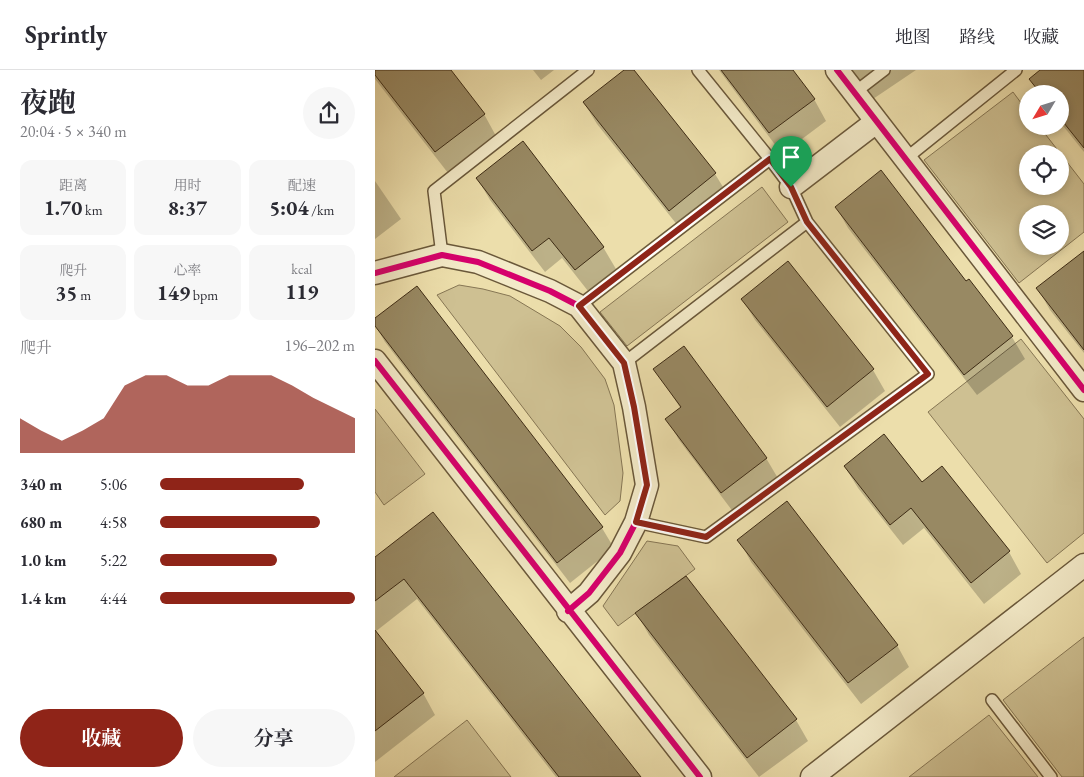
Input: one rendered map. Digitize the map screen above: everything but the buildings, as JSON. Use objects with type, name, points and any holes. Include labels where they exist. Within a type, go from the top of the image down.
[{"type":"street","points":[[837,70],[904,160],[1084,390]]},
{"type":"street","points":[[791,187],[876,122]]},
{"type":"street","points":[[375,273],[442,255],[478,262],[514,275],[579,306],[624,363],[634,407],[647,485],[636,522],[620,554],[589,593],[568,611]]},
{"type":"street","points":[[375,361],[568,611],[700,777]]},
{"type":"street","points":[[812,777],[1084,565]]},
{"type":"lane","points":[[442,255],[435,191],[588,70]]},
{"type":"lane","points":[[636,522],[706,537],[928,374],[807,222],[791,187],[699,70]]},
{"type":"lane","points":[[854,93],[884,70]]},
{"type":"lane","points":[[904,160],[1017,70]]},
{"type":"lane","points":[[579,306],[770,159]]},
{"type":"lane","points":[[624,363],[807,222]]},
{"type":"lane","points":[[992,700],[1051,777]]},
{"type":"shaded area","points":[[1013,92],[1019,100],[1019,135],[1046,135],[1054,145],[1019,145],[1019,195],[1069,195],[1069,165],[1084,184],[1084,232],[1069,244],[1069,205],[1019,205],[1019,255],[1055,255],[1019,283],[924,160]]},
{"type":"shaded area","points":[[762,187],[788,222],[627,346],[600,312]]},
{"type":"shaded area","points":[[459,285],[510,296],[560,326],[581,347],[605,379],[614,405],[623,473],[620,501],[605,515],[437,295]]},
{"type":"shaded area","points":[[1021,339],[1084,419],[1084,533],[1047,563],[928,412]]},
{"type":"shaded area","points":[[375,409],[425,474],[384,505],[375,492]]},
{"type":"shaded area","points":[[647,541],[678,546],[695,569],[618,626],[603,606]]},
{"type":"shaded area","points":[[1084,637],[1084,777],[1062,777],[1003,700]]},
{"type":"shaded area","points":[[989,715],[1038,777],[909,777]]},
{"type":"shaded area","points":[[467,720],[511,777],[394,777]]},
{"type":"cycle path","points":[[837,70],[1084,390]]},
{"type":"cycle path","points":[[375,273],[442,255],[478,262],[550,291],[579,306],[624,363],[634,407],[647,485],[636,522],[620,553],[589,593],[568,611]]},
{"type":"cycle path","points":[[375,361],[700,777]]},
{"type":"route","points":[[770,159],[791,187],[807,222],[928,374],[706,537],[636,522],[647,485],[634,407],[624,363],[579,306],[770,159]]}]
